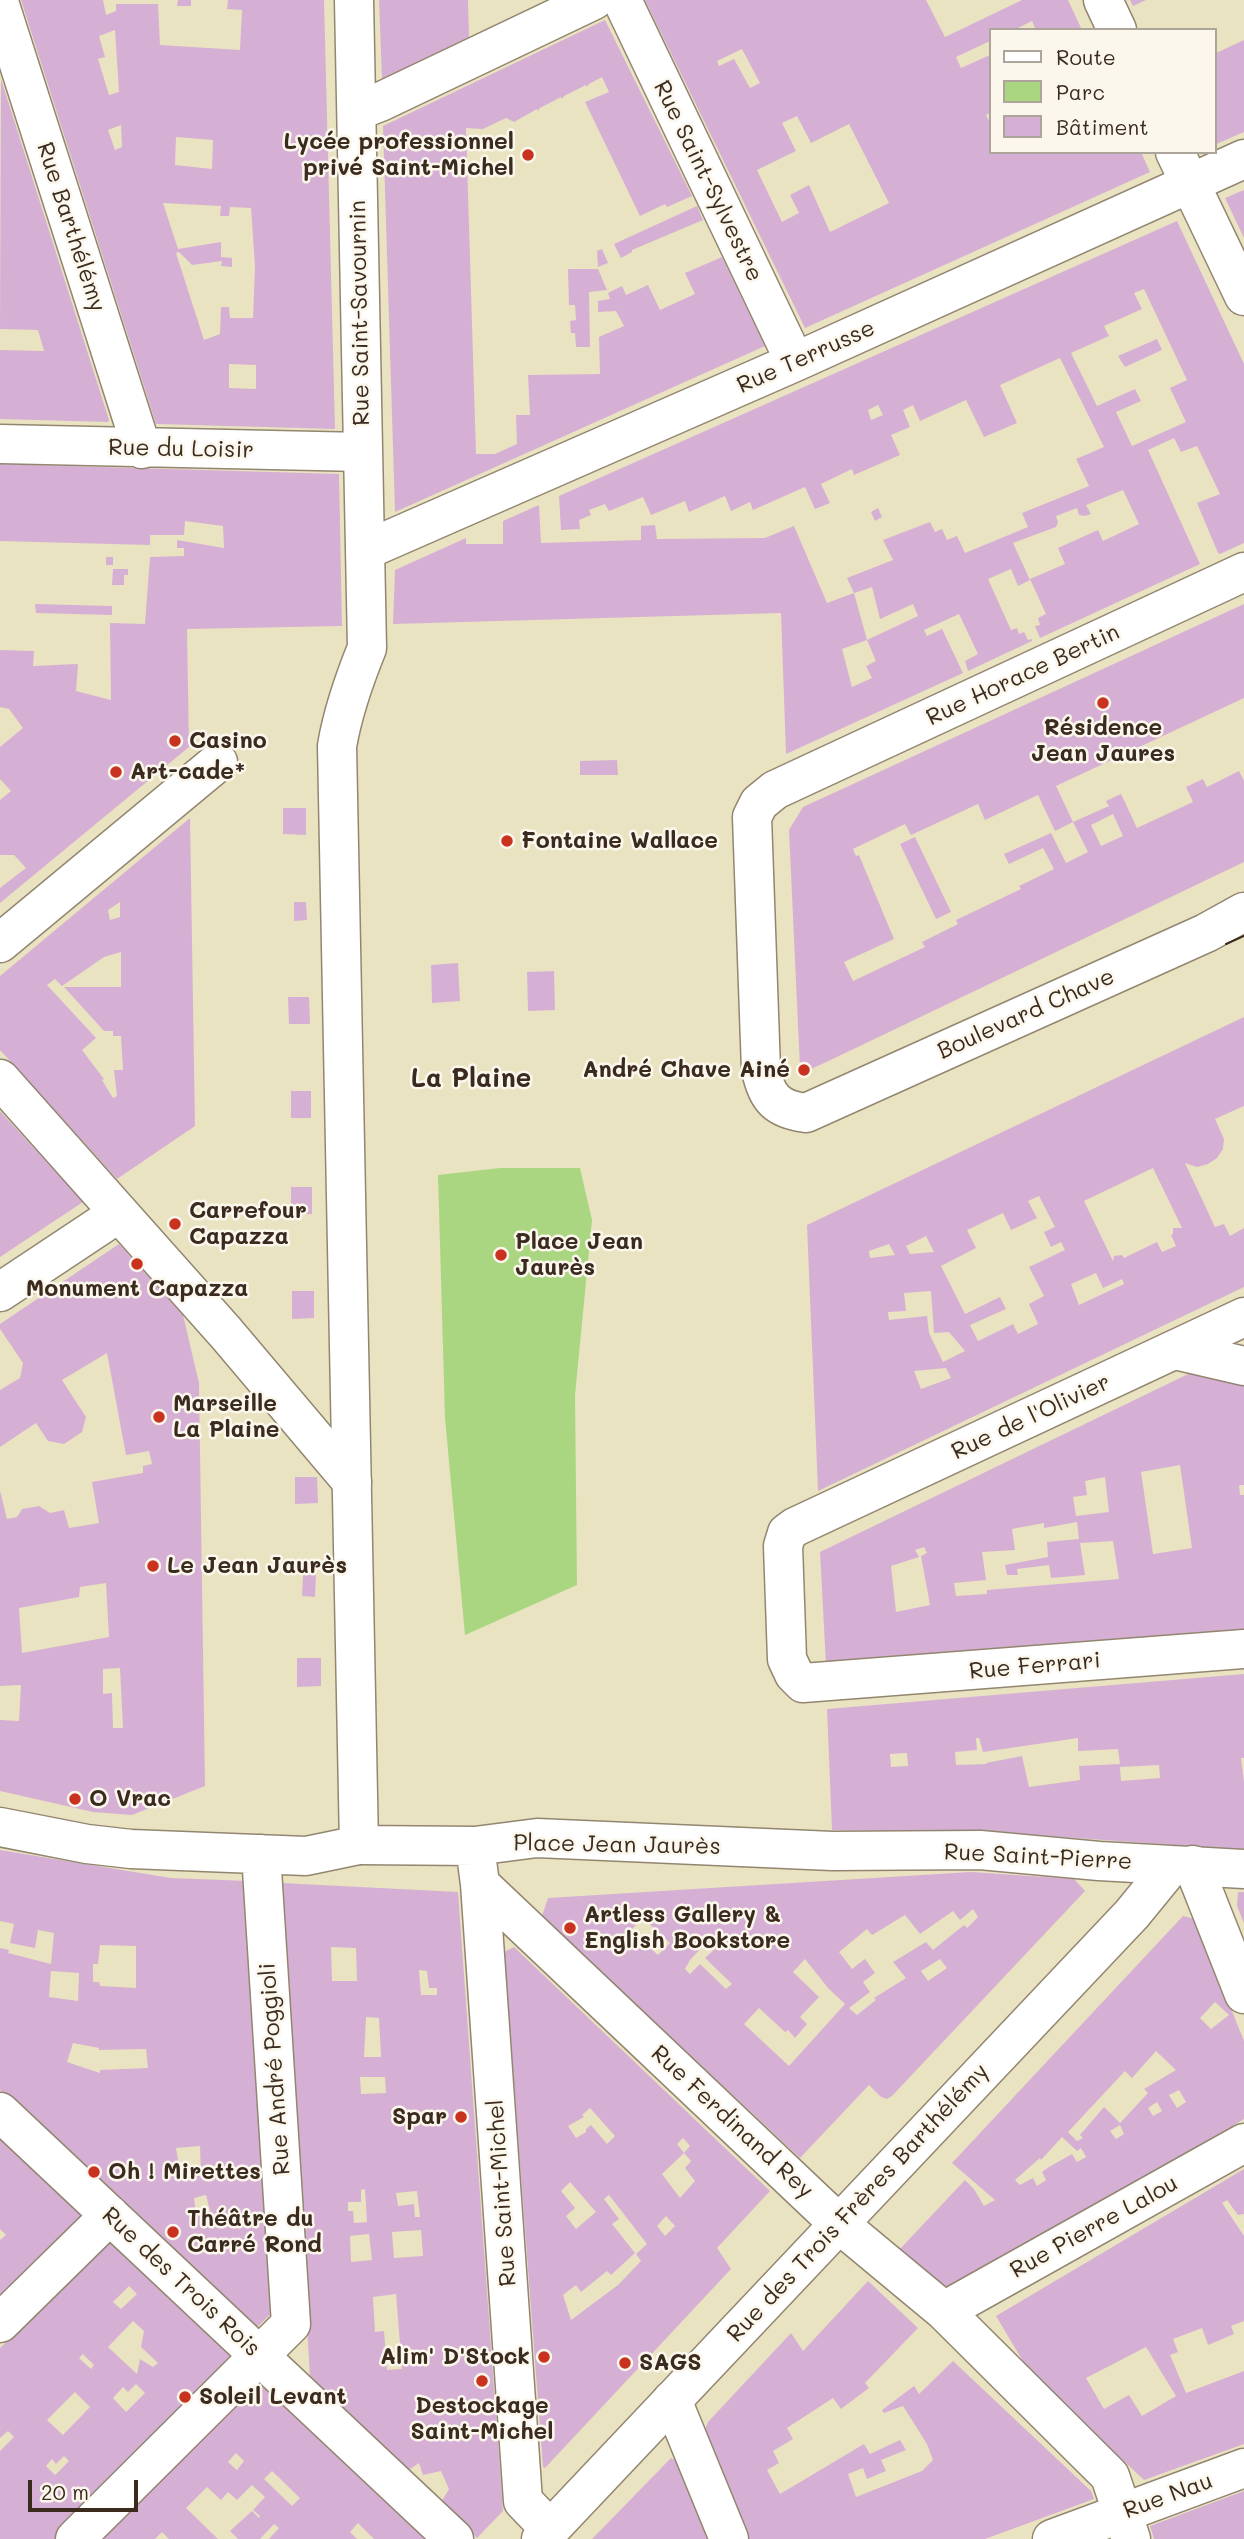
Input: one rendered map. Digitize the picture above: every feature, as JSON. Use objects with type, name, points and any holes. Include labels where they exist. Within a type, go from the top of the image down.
[{"type":"street","name":"Rue Saint-Savournin","points":[[352,1482],[337,746],[341,719],[367,648],[354,0]]},
{"type":"street","points":[[357,111],[594,0]]},
{"type":"street","name":"Rue Saint-Sylvestre","points":[[622,0],[795,362]]},
{"type":"street","points":[[1102,0],[1116,28]]},
{"type":"street","name":"Rue Barthélémy","points":[[0,5],[142,449]]},
{"type":"street","name":"Rue Terrusse","points":[[366,550],[795,362],[1183,168],[1244,159]]},
{"type":"street","points":[[1183,168],[1244,296]]},
{"type":"street","name":"Rue du Loisir","points":[[0,444],[362,452]]},
{"type":"street","name":"Rue Horace Bertin","points":[[806,1113],[789,1111],[772,1100],[764,1086],[761,1070],[752,817],[759,803],[775,789],[1244,572]]},
{"type":"street","points":[[0,943],[218,762]]},
{"type":"street","name":"Boulevard Chave","points":[[806,1113],[1206,933],[1244,912]]},
{"type":"street","points":[[0,1079],[226,1333],[352,1482],[359,1845]]},
{"type":"street","points":[[0,1292],[119,1213]]},
{"type":"street","name":"Rue de l'Olivier","points":[[826,1683],[803,1683],[794,1674],[787,1659],[783,1546],[788,1533],[818,1516],[1244,1317]]},
{"type":"street","points":[[1175,1350],[1244,1366]]},
{"type":"street","name":"Rue Ferrari","points":[[826,1683],[1244,1649]]},
{"type":"street","name":"Place Jean Jaurès","points":[[0,1827],[87,1844],[131,1849],[249,1854],[316,1855],[359,1845],[475,1846],[537,1838],[832,1852]]},
{"type":"street","name":"Rue Saint-Michel","points":[[475,1846],[480,1884],[523,2501],[545,2534]]},
{"type":"street","name":"Rue Saint-Pierre","points":[[832,1852],[981,1850],[1099,1861],[1244,1869]]},
{"type":"street","name":"Rue André Poggioli","points":[[75,2539],[291,2324],[249,1854]]},
{"type":"street","points":[[1182,1865],[1244,1994]]},
{"type":"street","name":"Rue des Trois Frères Barthélémy","points":[[545,2534],[1132,1914],[1182,1865]]},
{"type":"street","name":"Rue Ferdinand Rey","points":[[480,1884],[838,2223],[944,2311],[1110,2476],[1127,2526]]},
{"type":"street","name":"Rue des Trois Rois","points":[[0,2112],[454,2539]]},
{"type":"street","name":"Rue Pierre Lalou","points":[[944,2311],[1244,2143]]},
{"type":"street","points":[[0,2323],[110,2215]]},
{"type":"street","points":[[673,2400],[729,2539]]},
{"type":"street","name":"Rue Nau","points":[[1052,2539],[1127,2526],[1244,2468]]},
{"type":"green space","points":[[500,1168],[580,1168],[592,1220],[575,1395],[577,1585],[465,1635],[445,1418],[438,1175]]},
{"type":"building","points":[[21,0],[103,0],[106,15],[116,11],[116,4],[158,4],[160,45],[240,50],[242,10],[227,9],[228,0],[324,0],[335,429],[156,424]],"holes":[[[115,30],[119,92],[109,95],[98,59],[105,57],[99,36]],[[121,125],[122,147],[115,150],[108,130]],[[176,137],[213,140],[212,169],[175,165]],[[163,203],[221,206],[220,216],[229,216],[230,207],[251,208],[255,267],[253,318],[230,318],[229,307],[221,307],[220,334],[204,340],[176,253],[179,252],[192,265],[222,261],[221,266],[232,267],[232,258],[221,257],[221,242],[178,249]],[[229,364],[256,365],[256,389],[229,388]]]},
{"type":"building","points":[[178,0],[191,0],[191,6],[177,6]]},
{"type":"building","points":[[379,0],[468,0],[469,37],[382,79]]},
{"type":"building","points":[[645,0],[926,0],[945,37],[1022,0],[1068,0],[1081,28],[1035,28],[1032,21],[1018,28],[988,28],[988,42],[956,57],[961,68],[988,56],[988,154],[1142,154],[1150,172],[805,328]],"holes":[[[742,49],[760,83],[750,88],[734,59],[719,66],[717,61]],[[797,116],[811,143],[849,124],[889,203],[830,232],[809,185],[790,195],[799,213],[782,222],[757,170],[796,151],[782,123]]]},
{"type":"building","points":[[1130,0],[1146,0],[1133,6]]},
{"type":"building","points":[[605,20],[692,196],[667,207],[665,204],[640,216],[585,102],[609,92],[602,77],[514,122],[506,118],[483,129],[466,128],[476,454],[495,454],[517,444],[516,415],[530,415],[528,375],[600,374],[599,337],[624,326],[616,311],[598,312],[598,301],[610,299],[608,293],[622,286],[626,295],[648,285],[660,310],[695,294],[685,273],[722,257],[765,346],[395,512],[383,126]]},
{"type":"building","points":[[1244,40],[1244,132],[1216,144],[1216,53]]},
{"type":"building","points":[[1,79],[108,422],[0,419],[0,350],[44,351],[38,330],[0,329]]},
{"type":"building","points":[[1244,190],[1244,238],[1225,198]]},
{"type":"building","points":[[697,206],[703,220],[632,250],[621,258],[614,244]]},
{"type":"building","points":[[1177,221],[1244,364],[1244,543],[1218,553],[1197,503],[1220,494],[1197,446],[1181,452],[1174,438],[1148,450],[1200,564],[1040,638],[1035,626],[1040,625],[1038,618],[1046,614],[1030,579],[1065,564],[1058,548],[1098,530],[1103,541],[1139,524],[1123,490],[1086,505],[1091,514],[1079,515],[1077,508],[1056,516],[1056,527],[1013,543],[1030,580],[1018,586],[1011,569],[988,579],[1011,630],[1017,628],[1019,634],[1024,632],[1028,640],[1032,641],[968,671],[965,661],[978,654],[959,614],[924,630],[927,636],[942,629],[963,673],[786,754],[781,613],[393,624],[395,570],[466,538],[466,544],[503,544],[503,521],[539,505],[541,543],[641,540],[641,526],[655,525],[657,539],[765,538],[794,526],[827,603],[854,593],[847,578],[893,560],[883,540],[930,522],[935,532],[942,529],[947,540],[957,536],[965,553],[1028,527],[1022,513],[1089,486],[1076,459],[1104,447],[1060,358],[1000,385],[1017,423],[984,437],[966,400],[920,421],[913,405],[903,410],[910,427],[891,435],[900,455],[854,475],[852,469],[821,484],[830,503],[815,509],[805,487],[753,510],[750,502],[731,511],[725,496],[689,512],[685,501],[651,515],[643,497],[609,511],[605,504],[589,510],[591,515],[579,520],[580,529],[561,530],[559,496]],"holes":[[[1144,289],[1187,380],[1170,388],[1186,422],[1132,446],[1116,412],[1141,401],[1135,389],[1097,406],[1071,353],[1109,336],[1104,326],[1142,309],[1134,293]],[[878,405],[883,415],[871,420],[868,410]],[[872,587],[880,619],[913,604],[918,616],[867,640],[854,593]],[[867,640],[876,661],[866,666],[872,678],[852,687],[842,649]]]},
{"type":"building","points":[[602,249],[608,263],[598,267],[597,251]]},
{"type":"building","points":[[568,269],[598,269],[607,290],[589,292],[590,347],[576,347],[575,333],[571,333],[570,321],[576,320],[575,305],[569,305]]},
{"type":"building","points":[[1157,339],[1162,350],[1125,367],[1118,356]]},
{"type":"building","points":[[0,464],[339,474],[342,626],[187,629],[189,747],[0,903],[0,888],[26,868],[14,855],[0,855],[0,800],[11,791],[0,779],[0,747],[23,728],[9,709],[0,707],[0,650],[34,651],[33,666],[78,664],[76,691],[111,700],[110,623],[145,624],[150,557],[184,556],[184,548],[177,548],[177,540],[224,548],[223,526],[185,521],[184,535],[150,535],[150,545],[0,541]]},
{"type":"building","points":[[878,508],[882,517],[875,521],[871,512]]},
{"type":"building","points":[[106,557],[113,557],[113,565],[106,565]]},
{"type":"building","points":[[113,569],[128,569],[128,575],[124,575],[124,585],[112,585]]},
{"type":"building","points":[[35,604],[112,606],[112,615],[36,613]]},
{"type":"building","points":[[1244,604],[1244,698],[1056,786],[1073,822],[1109,806],[1106,801],[1121,794],[1137,828],[1193,802],[1186,787],[1203,779],[1207,787],[1239,771],[1244,781],[1244,862],[807,1071],[800,1068],[789,830],[803,807]],"holes":[[[1038,795],[1055,831],[1073,822],[1088,852],[1066,863],[1051,833],[1004,854],[1009,864],[1043,848],[1054,869],[1019,886],[1021,889],[956,920],[958,924],[922,942],[925,947],[853,981],[844,962],[894,939],[859,855],[856,856],[853,849],[905,824],[911,835],[978,804],[985,820]],[[1113,814],[1123,836],[1101,846],[1091,825]]]},
{"type":"building","points":[[617,760],[618,775],[580,775],[580,761]]},
{"type":"building","points":[[283,808],[306,808],[306,835],[283,834]]},
{"type":"building","points":[[190,818],[195,1126],[117,1179],[0,1050],[0,976]],"holes":[[[120,902],[120,917],[110,920],[108,910]],[[121,952],[121,987],[64,987],[104,1031],[113,1031],[113,1036],[121,1036],[123,1070],[114,1070],[117,1096],[113,1098],[102,1080],[104,1079],[82,1050],[96,1038],[47,985],[55,979],[62,986],[104,957]]]},
{"type":"building","points":[[915,837],[951,912],[936,919],[900,844]]},
{"type":"building","points":[[294,902],[306,902],[307,920],[294,921]]},
{"type":"building","points":[[458,963],[460,1001],[432,1003],[431,965]]},
{"type":"building","points":[[554,971],[555,1010],[528,1011],[527,972]]},
{"type":"building","points":[[288,997],[309,997],[310,1024],[289,1024]]},
{"type":"building","points":[[1244,1017],[1244,1106],[1215,1119],[1224,1139],[1223,1149],[1217,1158],[1197,1167],[1185,1163],[1215,1227],[1224,1224],[1230,1236],[1244,1228],[1244,1287],[818,1491],[807,1225]],"holes":[[[1153,1168],[1182,1228],[1173,1228],[1171,1235],[1176,1246],[1162,1252],[1157,1242],[1124,1258],[1122,1255],[1114,1256],[1113,1261],[1084,1201]],[[1039,1196],[1055,1227],[1044,1232],[1051,1247],[1061,1242],[1065,1250],[1029,1267],[1044,1296],[1029,1304],[1038,1324],[1018,1334],[1013,1324],[978,1341],[970,1325],[1006,1309],[1000,1297],[965,1314],[941,1266],[976,1248],[967,1230],[1003,1213],[1011,1230],[1037,1218],[1028,1201]],[[926,1236],[934,1252],[910,1254],[906,1246]],[[889,1244],[895,1255],[870,1258],[869,1251]],[[1096,1273],[1103,1288],[1122,1279],[1124,1284],[1079,1305],[1071,1284]],[[931,1291],[934,1333],[949,1332],[965,1351],[943,1362],[929,1333],[927,1316],[889,1320],[888,1312],[906,1311],[904,1293]],[[946,1368],[951,1378],[921,1389],[914,1371]]]},
{"type":"building","points":[[291,1091],[311,1091],[311,1118],[291,1118]]},
{"type":"building","points":[[0,1111],[83,1202],[0,1257]]},
{"type":"building","points":[[291,1187],[312,1187],[312,1214],[291,1215]]},
{"type":"building","points":[[119,1244],[183,1315],[199,1383],[205,1786],[132,1815],[93,1812],[0,1791],[0,1720],[19,1721],[21,1685],[0,1686],[0,1491],[7,1519],[17,1517],[22,1509],[39,1506],[50,1513],[64,1510],[69,1528],[99,1523],[92,1482],[143,1473],[143,1466],[152,1464],[149,1451],[126,1455],[107,1353],[62,1380],[86,1417],[82,1432],[64,1444],[48,1441],[36,1423],[0,1447],[0,1390],[20,1378],[23,1363],[0,1329],[0,1324]],"holes":[[[106,1583],[109,1637],[22,1653],[19,1608],[79,1597],[80,1587]],[[120,1668],[123,1728],[113,1728],[112,1693],[103,1694],[103,1669]]]},
{"type":"building","points":[[292,1291],[314,1291],[314,1318],[292,1319]]},
{"type":"building","points":[[1211,1363],[1244,1373],[1244,1485],[1239,1485],[1240,1495],[1244,1495],[1244,1630],[826,1665],[820,1552]],"holes":[[[1180,1465],[1192,1548],[1153,1554],[1141,1472]],[[1105,1477],[1109,1512],[1076,1516],[1073,1497],[1087,1495],[1085,1481]],[[1077,1522],[1079,1539],[1047,1542],[1048,1557],[1005,1565],[1007,1575],[1018,1575],[1017,1569],[1049,1565],[1051,1578],[1085,1575],[1080,1543],[1113,1541],[1119,1579],[987,1590],[987,1594],[956,1596],[954,1583],[986,1580],[982,1552],[1015,1550],[1012,1529],[1044,1523],[1044,1528]],[[924,1547],[927,1553],[921,1556],[930,1605],[896,1612],[891,1566],[919,1557],[915,1550]]]},
{"type":"building","points":[[295,1477],[317,1477],[318,1503],[295,1504]]},
{"type":"building","points":[[303,1574],[316,1574],[315,1597],[302,1596]]},
{"type":"building","points":[[297,1658],[321,1658],[321,1686],[297,1687]]},
{"type":"building","points":[[1244,1674],[1244,1758],[1241,1758],[1244,1782],[1244,1850],[1006,1833],[832,1830],[827,1709]],"holes":[[[976,1738],[979,1738],[983,1752],[1078,1738],[1078,1751],[1118,1749],[1120,1764],[1079,1766],[1080,1780],[1029,1787],[1022,1756],[987,1764],[956,1765],[955,1752],[977,1750]],[[907,1753],[908,1766],[891,1767],[890,1754]],[[1159,1765],[1160,1778],[1121,1781],[1120,1767]]]},
{"type":"building","points":[[0,1850],[171,1878],[248,1881],[274,2311],[255,2329],[0,2090],[0,1948],[9,1950],[8,1953],[51,1964],[54,1933],[38,1930],[35,1948],[10,1943],[14,1924],[0,1921]],"holes":[[[100,1945],[136,1946],[136,1988],[100,1986],[99,1982],[93,1982],[93,1964],[98,1964]],[[51,1971],[79,1973],[78,2001],[49,1997]],[[73,2043],[99,2050],[146,2049],[148,2068],[100,2070],[100,2073],[67,2062]],[[200,2146],[201,2174],[181,2178],[176,2148]],[[206,2195],[210,2211],[196,2213],[194,2198]]]},
{"type":"building","points":[[971,1872],[1074,1879],[1085,1891],[892,2096],[887,2099],[881,2097],[869,2085],[800,2158],[542,1916],[548,1898]],"holes":[[[973,1909],[978,1917],[967,1928],[964,1925],[933,1950],[926,1942],[893,1962],[906,1978],[874,1998],[876,2000],[857,2015],[849,2008],[870,1992],[863,1982],[875,1973],[865,1959],[852,1969],[839,1952],[867,1929],[872,1935],[905,1915],[920,1934],[953,1911],[960,1920]],[[643,1918],[670,1943],[658,1955],[631,1930]],[[707,1942],[715,1949],[705,1958],[732,1984],[726,1989],[700,1964],[690,1974],[685,1969]],[[805,1959],[845,2004],[789,2066],[744,2024],[759,2008],[795,2038],[807,2024],[800,2017],[819,1997],[793,1972]],[[940,1959],[947,1968],[928,1981],[921,1971]]]},
{"type":"building","points":[[282,1883],[458,1892],[503,2511],[477,2538],[440,2504],[449,2489],[441,2471],[423,2475],[419,2463],[406,2472],[310,2378]],"holes":[[[331,1947],[356,1948],[357,1981],[332,1981]],[[419,1970],[427,1971],[429,1988],[437,1988],[437,1995],[421,1995]],[[366,2017],[379,2018],[381,2057],[364,2057]],[[360,2077],[385,2077],[386,2093],[361,2094]],[[365,2189],[367,2222],[354,2223],[353,2211],[348,2211],[348,2202],[361,2202],[361,2190]],[[417,2191],[420,2217],[415,2217],[414,2204],[398,2206],[396,2193]],[[421,2230],[423,2256],[394,2258],[392,2232]],[[369,2234],[372,2260],[351,2262],[350,2236]],[[396,2294],[402,2369],[387,2370],[384,2331],[375,2332],[373,2297]]]},
{"type":"building","points":[[1238,1892],[1244,1892],[1244,1923],[1237,1906]]},
{"type":"building","points":[[1183,1916],[1195,1919],[1244,2041],[1244,2119],[947,2295],[899,2250],[965,2180],[984,2206],[995,2200],[952,2163]],"holes":[[[1215,2002],[1229,2015],[1211,2029],[1200,2018]],[[1156,2051],[1176,2070],[1144,2089],[1148,2093],[1120,2123],[1104,2107],[1080,2135],[1083,2138],[1077,2141],[1068,2132],[1125,2071],[1132,2078]],[[1179,2090],[1186,2102],[1177,2108],[1169,2095]],[[1157,2102],[1162,2111],[1153,2116],[1148,2108]],[[1120,2125],[1124,2134],[1116,2139],[1110,2131]],[[1062,2137],[1077,2151],[1081,2148],[1086,2157],[1077,2162],[1072,2154],[1042,2172],[1046,2180],[1037,2186],[1033,2178],[1020,2185],[1015,2180],[1040,2158],[1041,2160]]]},
{"type":"building","points":[[514,1947],[770,2191],[717,2248],[731,2269],[545,2468],[543,2467],[504,1952]],"holes":[[[590,2108],[615,2136],[607,2144],[591,2125],[576,2138],[568,2126],[584,2117],[582,2115]],[[683,2138],[690,2146],[684,2153],[677,2144]],[[684,2153],[691,2161],[685,2168],[695,2181],[680,2198],[662,2174]],[[570,2182],[596,2212],[576,2229],[566,2216],[575,2208],[561,2191]],[[609,2195],[647,2244],[636,2254],[641,2261],[618,2285],[571,2320],[563,2295],[576,2285],[581,2292],[607,2271],[611,2275],[635,2253],[612,2224],[619,2219],[604,2199]],[[666,2216],[675,2226],[665,2236],[657,2226]]]},
{"type":"building","points":[[0,2136],[86,2218],[0,2302],[0,2240],[6,2235],[0,2229]]},
{"type":"building","points":[[1244,2169],[1244,2214],[1238,2215],[1227,2200],[1222,2203],[1244,2236],[1244,2321],[1231,2326],[1234,2334],[1208,2345],[1202,2328],[1173,2339],[1178,2352],[1170,2355],[1186,2393],[1244,2371],[1244,2444],[1144,2480],[1030,2373],[996,2316]],"holes":[[[1146,2347],[1176,2396],[1142,2416],[1129,2395],[1104,2409],[1086,2378]]]},
{"type":"building","points":[[110,2241],[237,2359],[58,2539],[0,2539],[0,2451],[14,2437],[8,2431],[0,2438],[0,2348]],"holes":[[[129,2286],[137,2294],[121,2309],[113,2302]],[[133,2321],[144,2331],[141,2347],[158,2363],[153,2367],[140,2359],[137,2374],[108,2347]],[[83,2354],[94,2365],[91,2369],[79,2358]],[[136,2384],[145,2393],[126,2412],[113,2398],[123,2387],[128,2392]],[[75,2392],[90,2407],[63,2435],[47,2420]],[[64,2456],[69,2461],[55,2475],[46,2466],[52,2459],[56,2464]]]},
{"type":"building","points":[[868,2281],[918,2328],[865,2383],[869,2388],[841,2409],[833,2398],[787,2428],[793,2439],[773,2451],[779,2463],[767,2470],[780,2494],[864,2444],[870,2454],[900,2440],[906,2450],[881,2460],[886,2471],[867,2479],[863,2468],[848,2474],[856,2497],[922,2471],[933,2460],[927,2444],[903,2406],[884,2413],[882,2410],[914,2386],[919,2394],[953,2361],[1091,2491],[1094,2499],[985,2539],[747,2539],[705,2429],[708,2422],[791,2333],[803,2351]]},
{"type":"building","points":[[262,2381],[430,2539],[374,2539],[358,2523],[350,2532],[357,2539],[269,2539],[279,2528],[274,2524],[260,2539],[238,2539],[230,2531],[252,2511],[259,2518],[253,2510],[265,2497],[252,2485],[237,2500],[228,2492],[221,2500],[207,2487],[186,2508],[218,2539],[169,2539],[162,2532],[155,2539],[92,2539],[251,2382]],"holes":[[[236,2453],[244,2461],[237,2470],[228,2462]],[[272,2471],[300,2498],[292,2506],[264,2479]]]},
{"type":"building","points":[[671,2458],[677,2461],[708,2539],[592,2539]]},
{"type":"building","points":[[1244,2491],[1244,2539],[1154,2539],[1150,2526]]},
{"type":"tram line","points":[[1226,944],[1244,936]]},
{"type":"place","name":"Lycée professionnel privé Saint-Michel","points":[[528,155]]},
{"type":"place","name":"Résidence Jean Jaures","points":[[1103,703]]},
{"type":"place","name":"Casino","points":[[175,741]]},
{"type":"place","name":"Art-cade*","points":[[116,772]]},
{"type":"place","name":"Fontaine Wallace","points":[[507,841]]},
{"type":"place","name":"André Chave Ainé","points":[[804,1070]]},
{"type":"place","name":"Carrefour Capazza","points":[[175,1224]]},
{"type":"place","name":"Place Jean Jaurès","points":[[501,1255]]},
{"type":"place","name":"Monument Capazza","points":[[137,1264]]},
{"type":"place","name":"Marseille La Plaine","points":[[159,1417]]},
{"type":"place","name":"Le Jean Jaurès","points":[[153,1566]]},
{"type":"place","name":"O Vrac","points":[[75,1799]]},
{"type":"place","name":"Artless Gallery & English Bookstore","points":[[570,1928]]},
{"type":"place","name":"Spar","points":[[461,2117]]},
{"type":"place","name":"Oh ! Mirettes","points":[[94,2172]]},
{"type":"place","name":"Théâtre du Carré Rond","points":[[173,2232]]},
{"type":"place","name":"Alim' D'Stock","points":[[544,2357]]},
{"type":"place","name":"SAGS","points":[[625,2363]]},
{"type":"place","name":"Destockage Saint-Michel","points":[[482,2381]]},
{"type":"place","name":"Soleil Levant","points":[[185,2397]]},
{"type":"district","name":"La Plaine","points":[[471,1079]]}]
